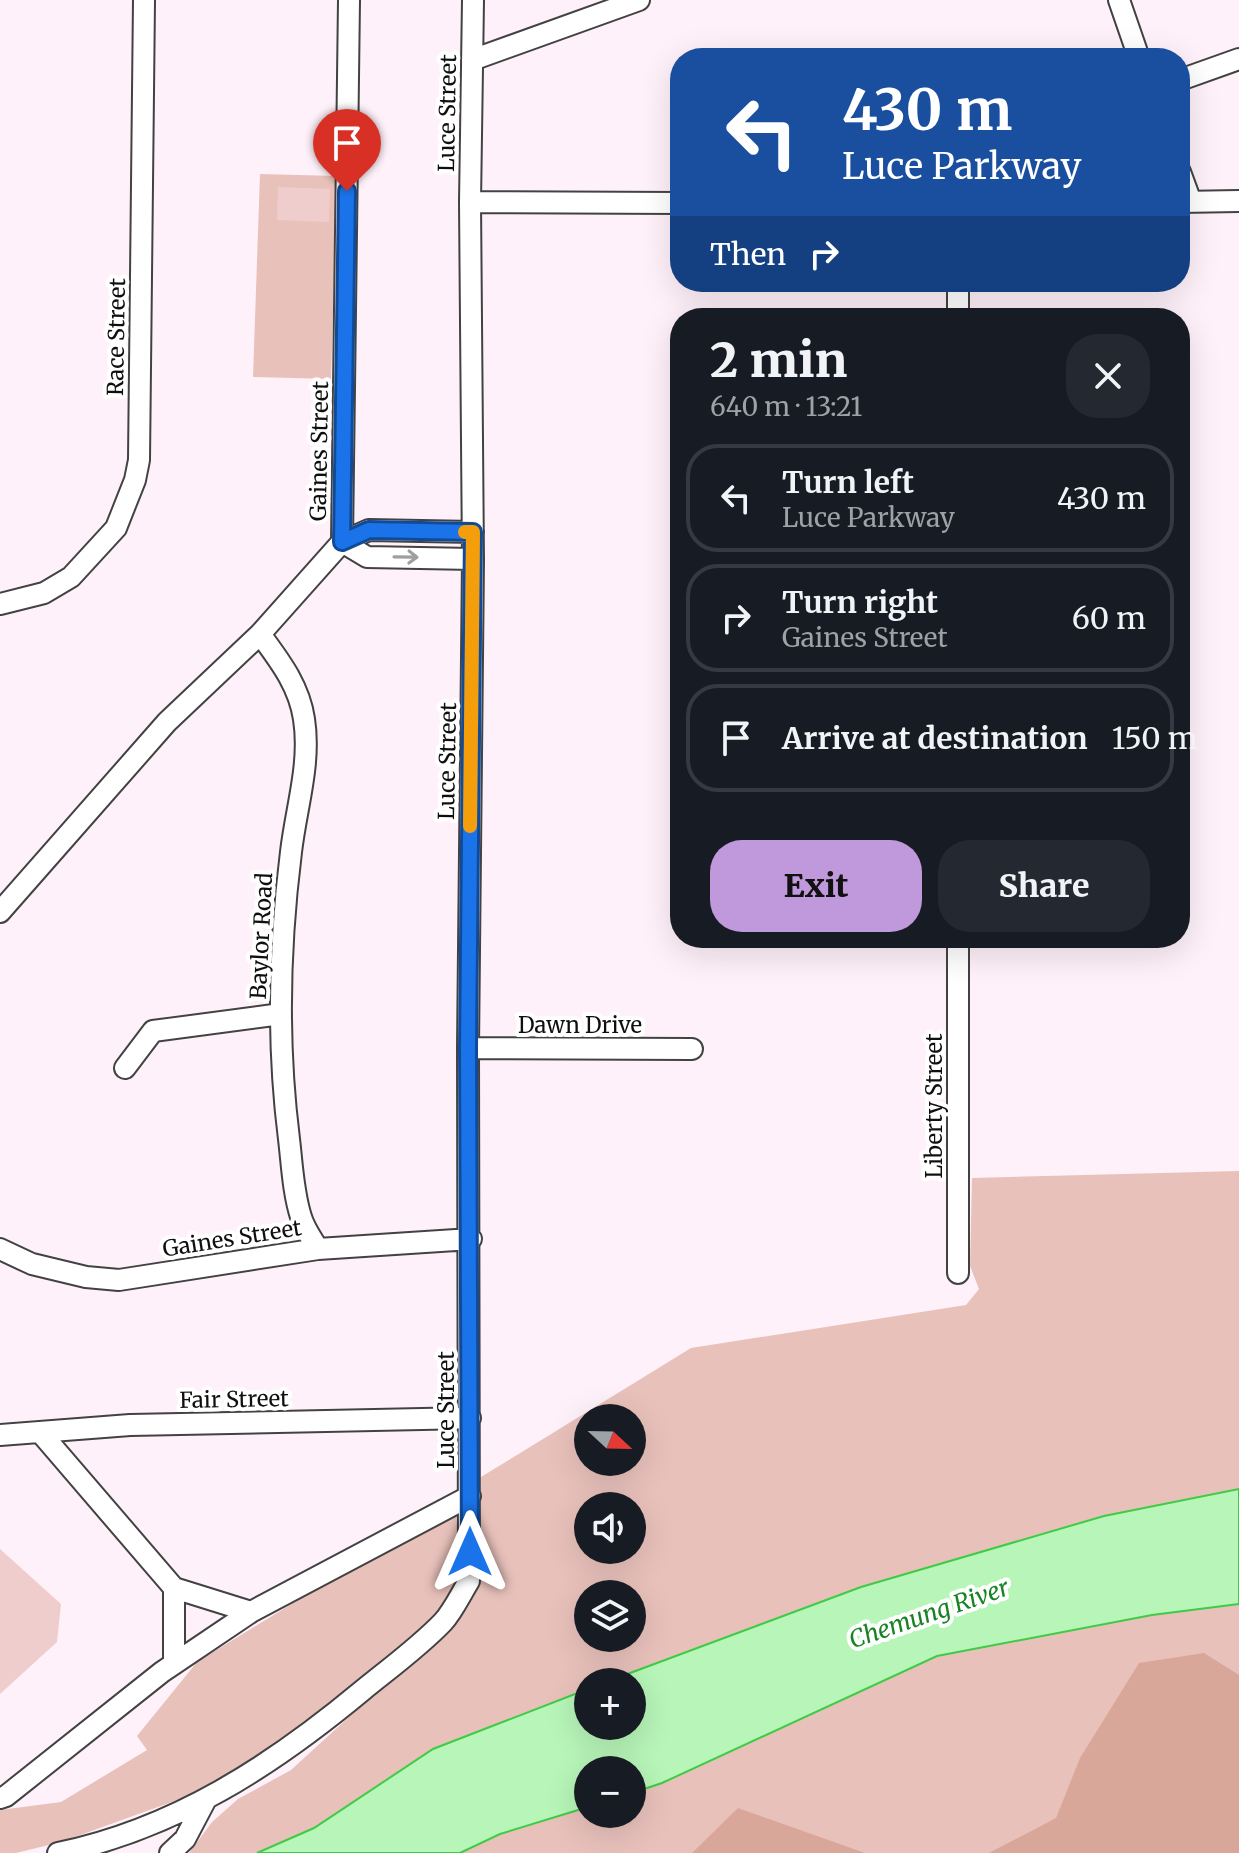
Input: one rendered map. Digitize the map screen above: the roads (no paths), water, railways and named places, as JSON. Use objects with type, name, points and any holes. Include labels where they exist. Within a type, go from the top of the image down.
[{"type":"street","name":"Race Street","points":[[0,604],[44,593],[71,577],[116,528],[135,480],[139,460],[144,0]]},
{"type":"street","name":"Gaines Street","points":[[0,912],[167,722],[260,634],[342,542],[349,0]]},
{"type":"street","name":"Luce Street","points":[[58,1853],[100,1845],[205,1801],[273,1760],[444,1621],[469,1581],[471,1239],[468,1048],[473,559],[470,202],[473,0]]},
{"type":"street","points":[[472,60],[639,0]]},
{"type":"street","points":[[1119,0],[1136,48]]},
{"type":"street","points":[[1190,76],[1239,59]]},
{"type":"street","points":[[1190,202],[1239,201]]},
{"type":"street","points":[[470,202],[670,203]]},
{"type":"street","points":[[342,542],[369,530],[473,532]]},
{"type":"street","points":[[342,542],[367,557],[473,559]]},
{"type":"street","name":"Baylor Road","points":[[260,634],[291,677],[304,718],[306,757],[291,850],[283,933],[281,1014],[283,1075],[293,1178],[301,1218],[318,1249]]},
{"type":"street","name":"Liberty Street","points":[[958,948],[958,1273]]},
{"type":"street","points":[[125,1068],[153,1031],[281,1014]]},
{"type":"street","name":"Dawn Drive","points":[[468,1048],[692,1049]]},
{"type":"street","name":"Gaines Street","points":[[2,1251],[32,1264],[86,1277],[119,1280],[318,1249],[471,1239]]},
{"type":"street","name":"Fair Street","points":[[0,1435],[130,1425],[470,1418]]},
{"type":"street","points":[[40,1432],[174,1588],[251,1612]]},
{"type":"street","points":[[0,1798],[174,1664],[251,1612],[470,1496]]},
{"type":"street","points":[[174,1588],[174,1664]]},
{"type":"street","points":[[177,1848],[205,1801]]},
{"type":"water","name":"Chemung River","points":[[1239,1489],[1239,1604],[1152,1615],[937,1656],[646,1788],[646,1756],[574,1756],[574,1811],[500,1834],[460,1853],[257,1853],[314,1828],[433,1749],[574,1694],[574,1740],[646,1740],[646,1668],[644,1668],[861,1587],[1104,1516]]}]
